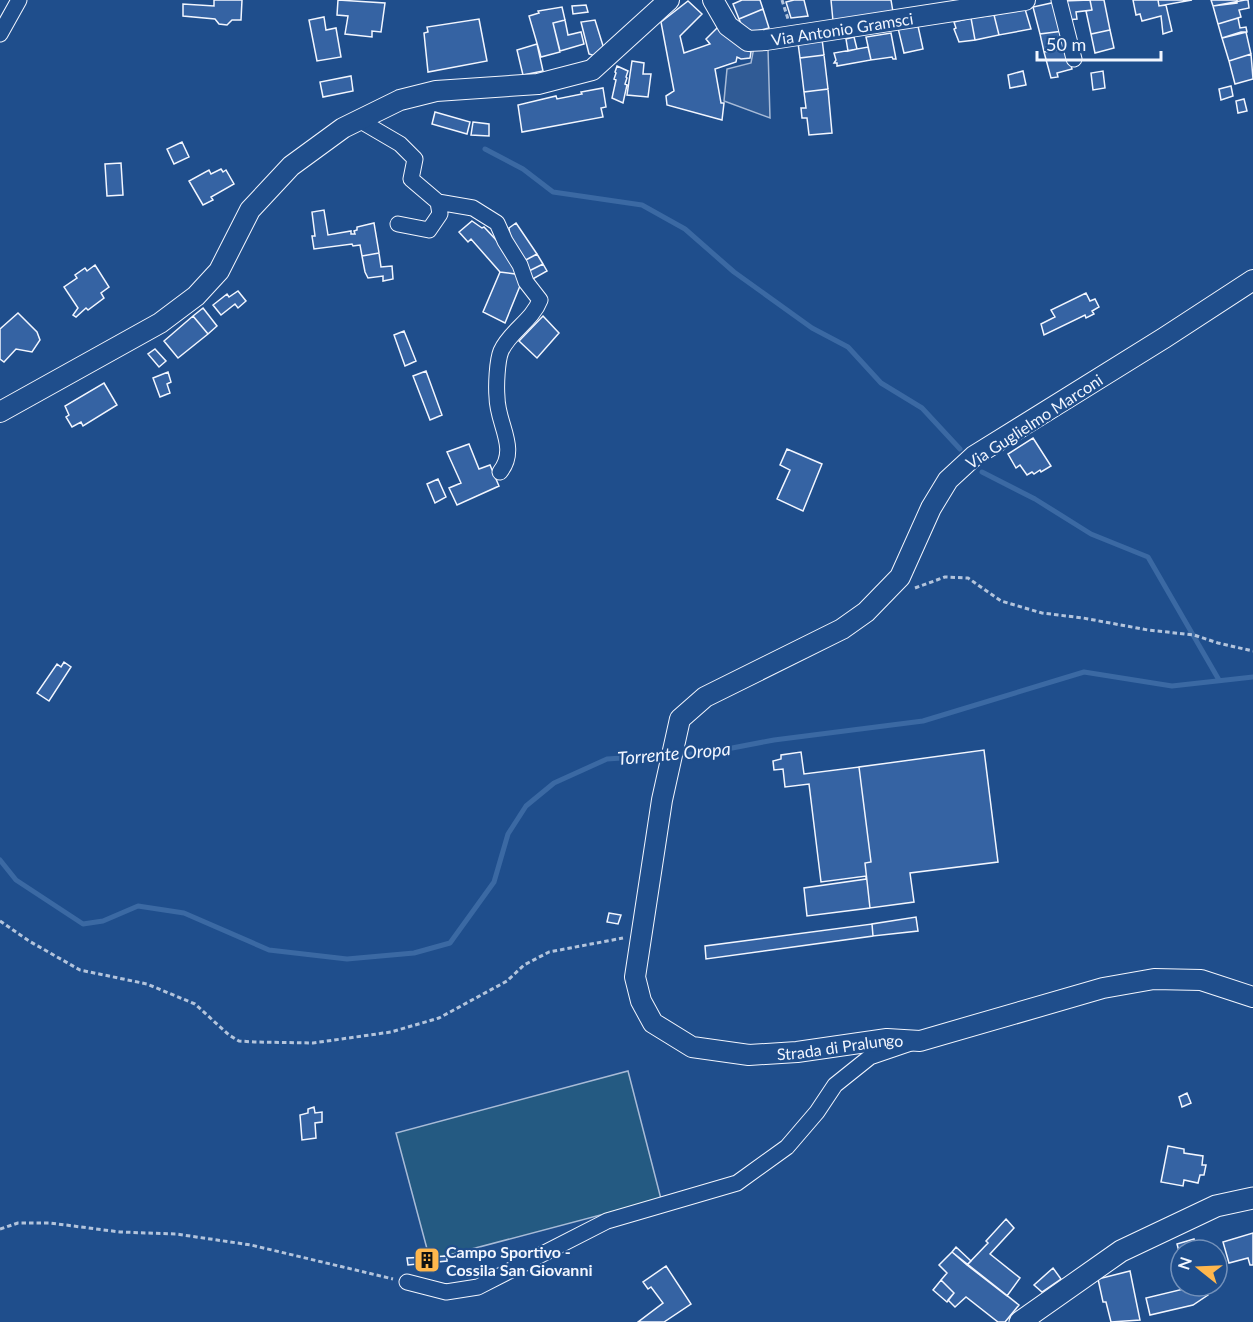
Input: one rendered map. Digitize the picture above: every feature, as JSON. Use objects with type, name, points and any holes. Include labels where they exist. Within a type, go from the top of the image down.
[{"type":"main road","points":[[1020,1322],[1121,1251],[1216,1206],[1253,1198]]},
{"type":"street","points":[[0,34],[19,0]]},
{"type":"street","points":[[0,412],[160,323],[196,296],[219,271],[250,210],[291,166],[343,128],[400,100],[436,91],[538,84],[592,70],[669,0]]},
{"type":"street","name":"Via Antonio Gramsci","points":[[713,0],[728,26],[748,41],[1024,0]]},
{"type":"street","points":[[1059,0],[1074,59]]},
{"type":"street","points":[[359,120],[399,144],[415,159],[411,178],[438,202],[473,208],[497,223],[520,265],[526,282],[540,300],[535,311],[500,352],[496,400],[509,454],[500,472]]},
{"type":"street","points":[[398,224],[429,230],[440,214],[438,202]]},
{"type":"street","name":"Via Guglielmo Marconi","points":[[680,719],[705,697],[842,628],[866,612],[900,577],[931,508],[948,480],[974,456],[1253,280]]},
{"type":"street","name":"Strada di Pralungo","points":[[680,719],[662,800],[634,977],[641,1001],[653,1023],[692,1047],[749,1055],[797,1052],[887,1039],[920,1041],[1102,988],[1154,979],[1201,980],[1253,997]]},
{"type":"street","points":[[407,1282],[446,1292],[478,1287],[607,1221],[737,1184],[787,1147],[817,1112],[835,1085],[870,1057],[920,1041]]},
{"type":"path","points":[[914,588],[945,577],[968,579],[1001,601],[1042,613],[1194,635],[1218,644],[1253,651]]},
{"type":"path","points":[[0,921],[29,941],[80,970],[147,984],[195,1004],[239,1041],[254,1042],[314,1043],[391,1032],[439,1018],[507,981],[524,965],[549,952],[589,943],[641,936]]},
{"type":"path","points":[[0,1229],[18,1223],[50,1223],[120,1232],[176,1234],[251,1245],[407,1282]]},
{"type":"shaded area","points":[[754,47],[768,49],[770,118],[724,101],[727,69],[751,63]]},
{"type":"shaded area","points":[[628,1071],[661,1199],[430,1260],[396,1133]]},
{"type":"building","points":[[214,0],[242,0],[241,20],[232,20],[227,25],[219,24],[215,19],[183,16],[183,4],[214,6]]},
{"type":"building","points":[[338,0],[385,3],[381,32],[372,31],[372,37],[345,34],[348,16],[337,15]]},
{"type":"building","points":[[742,0],[760,0],[763,9],[739,19],[733,4]]},
{"type":"building","points":[[804,0],[808,16],[791,18],[786,2]]},
{"type":"building","points":[[831,0],[891,0],[893,12],[833,21]]},
{"type":"building","points":[[1090,0],[1092,10],[1076,12],[1077,19],[1067,20],[1063,1]]},
{"type":"building","points":[[1090,0],[1104,0],[1110,30],[1091,34],[1086,11],[1092,10]]},
{"type":"building","points":[[1133,0],[1158,0],[1159,6],[1166,5],[1172,31],[1163,34],[1161,16],[1142,21],[1140,14],[1136,15]]},
{"type":"building","points":[[1158,0],[1192,0],[1159,6]]},
{"type":"building","points":[[1211,0],[1237,0],[1237,3],[1213,6]]},
{"type":"building","points":[[1248,0],[1249,8],[1239,10],[1241,17],[1218,24],[1213,6]]},
{"type":"building","points":[[688,1],[702,14],[680,36],[684,53],[710,44],[706,39],[720,25],[735,43],[751,52],[750,58],[737,57],[736,62],[715,69],[721,103],[724,103],[722,120],[667,105],[666,96],[674,91],[661,22]]},
{"type":"building","points":[[1056,2],[1063,31],[1040,34],[1033,7]]},
{"type":"building","points":[[586,5],[588,12],[573,14],[572,6]]},
{"type":"building","points":[[562,7],[565,20],[553,23],[560,52],[541,57],[529,16],[539,13],[538,11]]},
{"type":"building","points":[[763,9],[769,28],[745,34],[739,19]]},
{"type":"building","points":[[1025,9],[1031,29],[999,35],[994,15]]},
{"type":"building","points":[[994,15],[999,35],[975,40],[971,18]]},
{"type":"building","points":[[324,17],[326,30],[336,28],[341,57],[317,61],[309,20]]},
{"type":"building","points":[[971,18],[975,40],[959,42],[954,22]]},
{"type":"building","points":[[1238,18],[1240,28],[1246,27],[1247,32],[1222,38],[1218,24]]},
{"type":"building","points":[[479,19],[487,61],[428,72],[424,33],[428,32],[427,27]]},
{"type":"building","points":[[565,20],[568,35],[581,32],[584,44],[560,51],[553,23]]},
{"type":"building","points":[[595,20],[604,49],[595,56],[589,54],[581,22]]},
{"type":"building","points":[[918,26],[923,49],[904,53],[898,28]]},
{"type":"building","points":[[1110,30],[1114,48],[1095,53],[1091,34]]},
{"type":"building","points":[[1063,31],[1067,48],[1044,52],[1040,34]]},
{"type":"building","points":[[1246,32],[1251,54],[1229,61],[1222,38]]},
{"type":"building","points":[[891,33],[896,59],[892,57],[871,60],[866,37]]},
{"type":"building","points":[[854,37],[857,49],[848,51],[846,39]]},
{"type":"building","points":[[822,39],[824,55],[800,58],[798,43]]},
{"type":"building","points":[[537,44],[543,71],[523,75],[517,50]]},
{"type":"building","points":[[868,47],[871,60],[837,66],[837,63],[834,63],[836,60],[834,53]]},
{"type":"building","points":[[1067,48],[1072,69],[1057,73],[1058,77],[1051,78],[1044,52]]},
{"type":"building","points":[[1251,54],[1253,79],[1235,84],[1229,61]]},
{"type":"building","points":[[824,55],[828,89],[804,92],[800,58]]},
{"type":"building","points":[[632,61],[644,63],[643,74],[651,74],[648,97],[627,95]]},
{"type":"building","points":[[617,66],[628,71],[623,103],[612,98]]},
{"type":"building","points":[[1023,71],[1026,85],[1010,88],[1008,75]]},
{"type":"building","points":[[1103,71],[1105,88],[1093,90],[1091,73]]},
{"type":"building","points":[[351,76],[353,91],[323,97],[320,82]]},
{"type":"building","points":[[1231,86],[1233,96],[1221,100],[1219,89]]},
{"type":"building","points":[[603,88],[606,107],[601,108],[603,117],[522,132],[518,105]]},
{"type":"building","points":[[828,89],[832,133],[809,135],[807,118],[802,118],[801,108],[806,108],[804,92]]},
{"type":"building","points":[[1244,99],[1247,111],[1238,113],[1236,101]]},
{"type":"building","points":[[435,112],[470,122],[467,134],[432,124]]},
{"type":"building","points":[[473,122],[489,124],[489,136],[471,135]]},
{"type":"building","points":[[182,142],[189,157],[174,164],[167,149]]},
{"type":"building","points":[[121,163],[123,195],[107,196],[105,164]]},
{"type":"building","points":[[221,169],[223,172],[226,170],[234,184],[211,197],[213,200],[203,205],[189,181],[209,170],[211,174]]},
{"type":"building","points":[[324,210],[328,235],[351,231],[351,234],[355,234],[357,227],[374,223],[379,253],[362,256],[360,245],[353,246],[352,244],[314,249],[312,212]]},
{"type":"building","points":[[472,221],[484,227],[513,258],[519,267],[515,274],[500,272],[471,239],[468,242],[459,232]]},
{"type":"building","points":[[516,223],[537,254],[522,262],[510,236],[509,228]]},
{"type":"building","points":[[379,253],[381,267],[392,266],[393,279],[383,281],[383,276],[368,278],[362,256]]},
{"type":"building","points":[[537,254],[543,264],[527,272],[522,262]]},
{"type":"building","points":[[543,264],[547,271],[531,280],[527,272]]},
{"type":"building","points":[[95,265],[109,287],[101,293],[104,298],[88,310],[86,308],[76,317],[73,315],[78,308],[64,287],[77,278],[75,275]]},
{"type":"building","points":[[500,272],[515,274],[522,281],[505,323],[483,312]]},
{"type":"building","points":[[238,291],[246,301],[238,308],[235,304],[221,315],[213,305],[227,294],[229,297]]},
{"type":"building","points":[[1086,293],[1090,301],[1095,299],[1099,307],[1092,311],[1094,314],[1086,318],[1085,315],[1044,335],[1041,324],[1055,317],[1051,310]]},
{"type":"building","points":[[203,308],[217,326],[208,334],[193,316]]},
{"type":"building","points":[[18,313],[37,332],[40,340],[32,352],[16,349],[4,362],[0,359],[0,329]]},
{"type":"building","points":[[193,316],[208,334],[178,358],[164,341]]},
{"type":"building","points":[[543,316],[559,333],[537,358],[519,341]]},
{"type":"building","points":[[404,331],[416,361],[405,366],[394,335]]},
{"type":"building","points":[[155,349],[166,361],[159,367],[148,354]]},
{"type":"building","points":[[426,371],[442,415],[430,420],[413,376]]},
{"type":"building","points":[[168,372],[171,382],[167,384],[170,393],[160,397],[153,378]]},
{"type":"building","points":[[104,383],[117,405],[83,426],[81,422],[72,427],[66,417],[69,415],[65,406]]},
{"type":"building","points":[[1033,438],[1051,466],[1041,472],[1040,470],[1027,475],[1020,465],[1016,468],[1008,454]]},
{"type":"building","points":[[469,444],[479,469],[490,465],[499,486],[457,505],[449,488],[461,483],[447,452]]},
{"type":"building","points":[[787,449],[822,464],[803,511],[777,499],[790,470],[780,465]]},
{"type":"building","points":[[438,479],[446,497],[435,503],[427,484]]},
{"type":"building","points":[[64,662],[71,667],[49,701],[37,693],[57,664],[61,667]]},
{"type":"building","points":[[984,750],[998,862],[910,873],[914,902],[870,908],[865,863],[871,862],[859,767]]},
{"type":"building","points":[[801,752],[804,774],[859,767],[871,862],[865,863],[870,908],[807,916],[804,888],[866,879],[866,876],[821,882],[809,784],[785,787],[783,769],[774,770],[773,761],[781,759],[781,755]]},
{"type":"building","points":[[609,913],[621,915],[618,924],[607,922]]},
{"type":"building","points":[[916,917],[918,931],[873,936],[872,924]]},
{"type":"building","points":[[872,924],[873,936],[706,959],[705,946]]},
{"type":"building","points":[[1187,1093],[1191,1103],[1182,1107],[1179,1097]]},
{"type":"building","points":[[314,1107],[315,1113],[322,1112],[322,1122],[315,1123],[316,1138],[302,1140],[300,1115],[308,1113],[308,1109]]},
{"type":"building","points":[[1168,1146],[1184,1149],[1184,1153],[1203,1156],[1202,1165],[1206,1165],[1204,1175],[1200,1175],[1198,1183],[1184,1180],[1183,1186],[1161,1182]]},
{"type":"building","points":[[1006,1219],[1014,1228],[990,1254],[1020,1278],[1007,1296],[967,1265]]},
{"type":"building","points":[[1253,1233],[1253,1265],[1250,1265],[1248,1258],[1229,1263],[1229,1240]]},
{"type":"building","points":[[956,1247],[971,1261],[967,1265],[952,1252]]},
{"type":"building","points":[[952,1252],[1019,1305],[1005,1322],[998,1322],[966,1297],[955,1307],[948,1300],[954,1293],[941,1280],[947,1273],[939,1265]]},
{"type":"building","name":"Campo Sportivo - Cossila San Giovanni","points":[[447,1256],[447,1261],[408,1265],[407,1258]]},
{"type":"building","points":[[666,1266],[691,1304],[664,1322],[638,1322],[663,1303],[651,1287],[648,1289],[643,1282]]},
{"type":"building","points":[[1053,1268],[1061,1279],[1042,1292],[1034,1285]]},
{"type":"building","points":[[1130,1271],[1140,1320],[1111,1322],[1106,1302],[1103,1302],[1098,1279]]},
{"type":"building","points":[[941,1280],[954,1293],[947,1302],[933,1290]]},
{"type":"building","points":[[1169,1293],[1169,1298],[1204,1298],[1193,1305],[1150,1315],[1146,1298]]},
{"type":"waterway","points":[[485,149],[523,169],[553,192],[642,205],[685,229],[734,272],[812,328],[848,347],[881,383],[922,408],[960,449]]},
{"type":"waterway","points":[[982,472],[1035,499],[1091,534],[1148,557],[1219,680]]},
{"type":"waterway","name":"Torrente Oropa","points":[[676,755],[706,753],[774,740],[923,721],[1084,672],[1172,686],[1253,677]]},
{"type":"waterway","name":"Torrente Oropa","points":[[0,860],[16,880],[83,924],[103,921],[138,906],[184,913],[269,950],[347,959],[414,953],[450,943],[494,882],[508,834],[526,806],[554,783],[607,759],[667,755]]},
{"type":"place","name":"Campo Sportivo - Cossila San Giovanni","points":[[427,1260]]}]
